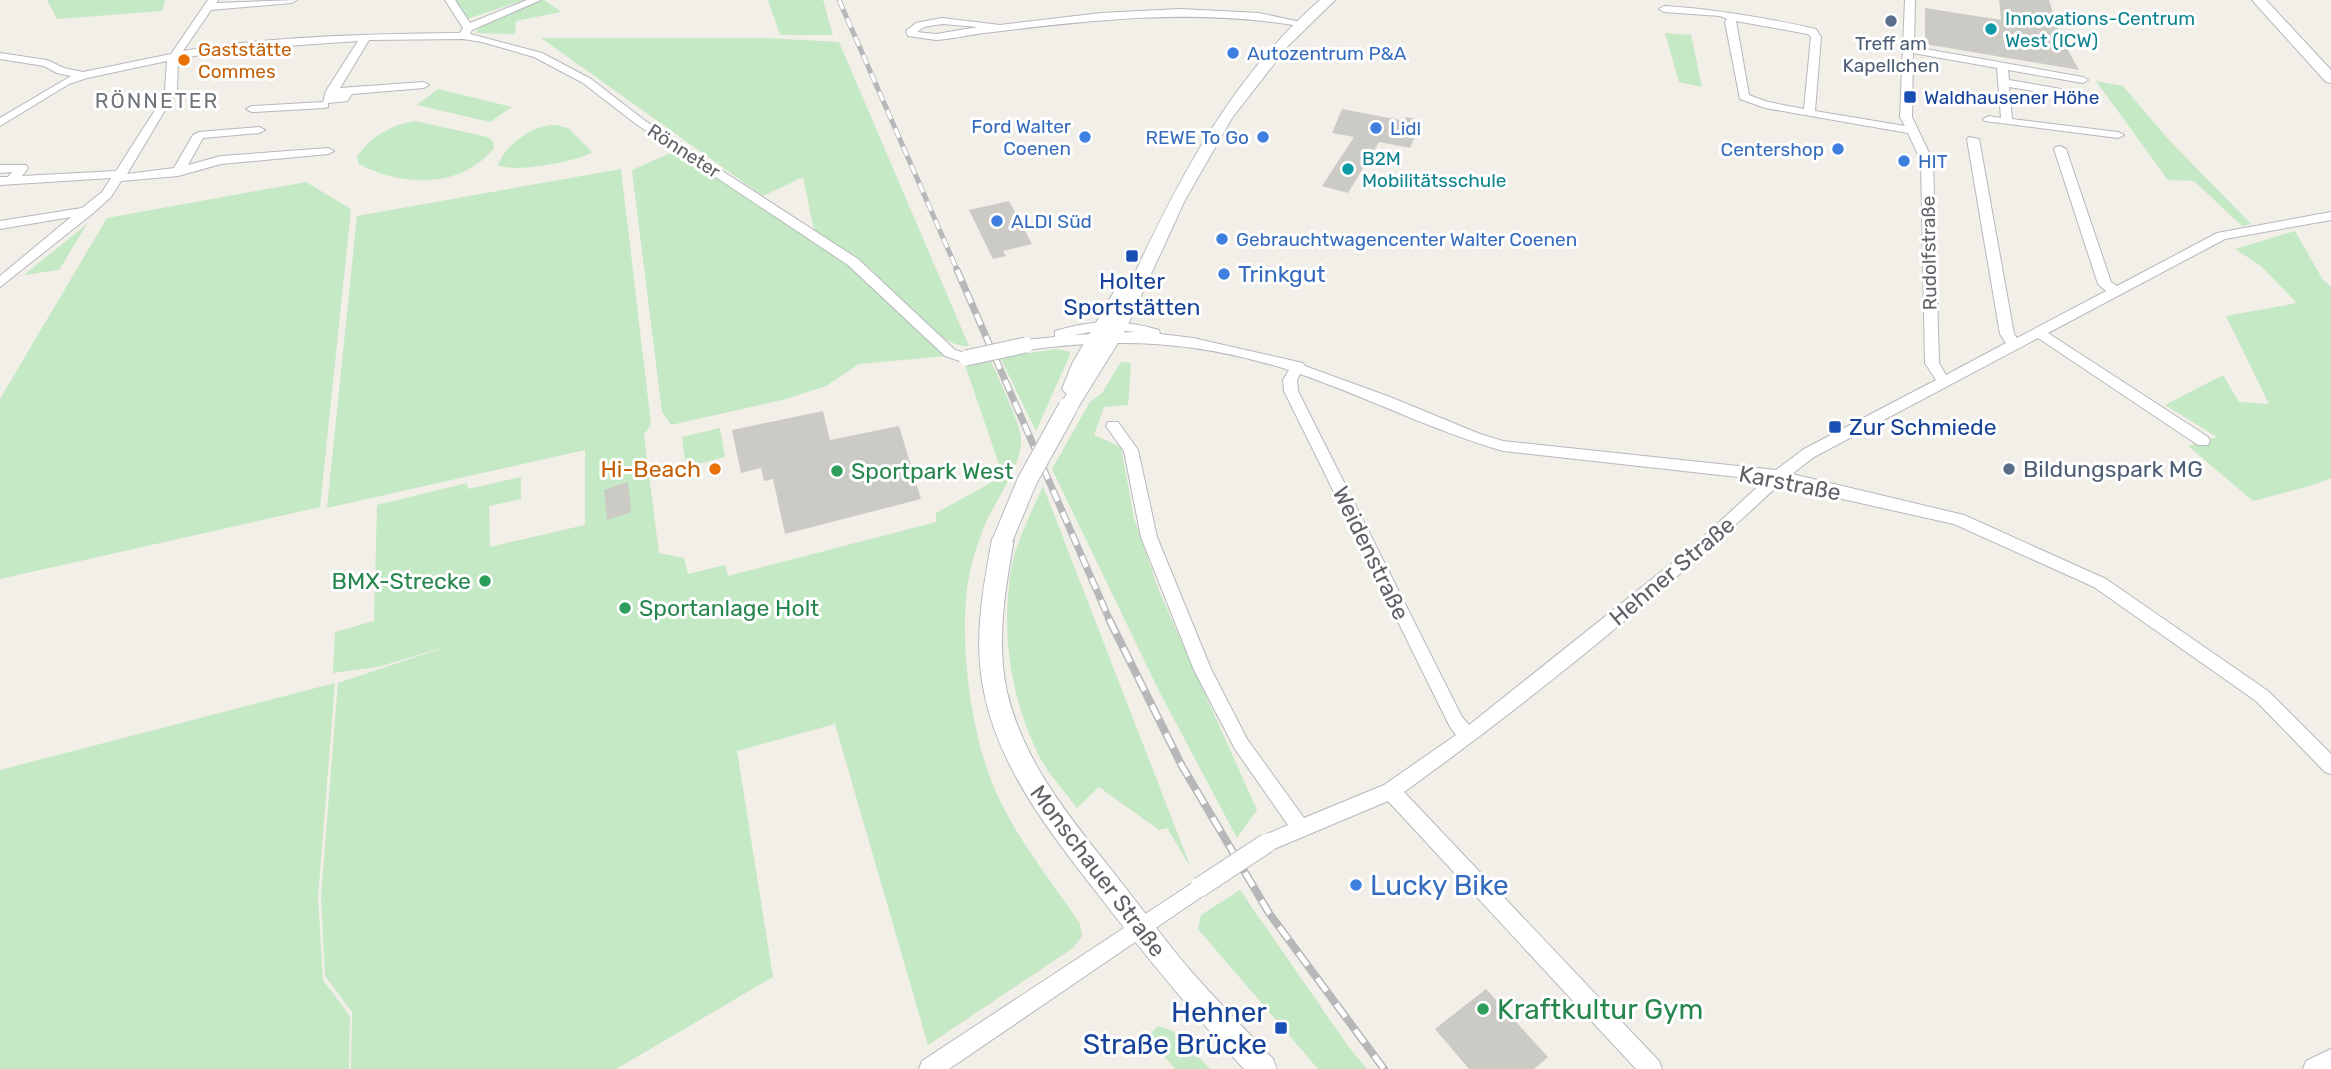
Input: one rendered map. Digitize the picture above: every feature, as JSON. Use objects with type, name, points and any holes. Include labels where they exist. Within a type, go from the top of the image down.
[{"type":"main road","name":"Monschauer Straße","points":[[1263,1069],[1170,967],[1069,839],[1035,790],[1013,751],[1001,715],[989,636],[991,601],[1003,539],[1027,481],[1068,407],[1081,364],[1108,330],[1178,199],[1235,103],[1300,23],[1328,0]]},
{"type":"main road","points":[[2262,2],[2331,79]]},
{"type":"street","points":[[4,278],[91,211],[120,176],[163,107],[170,90],[170,74],[175,56],[210,4],[292,0]]},
{"type":"street","points":[[450,0],[466,32],[536,0]]},
{"type":"street","name":"Rudolfstraße","points":[[1910,0],[1906,117],[1927,161],[1932,362],[1943,381]]},
{"type":"street","points":[[1001,28],[965,20],[922,25],[911,31],[912,34],[925,37],[1001,28],[1175,1],[1231,5],[1300,23]]},
{"type":"street","points":[[1664,9],[1722,13],[1734,18],[1812,32],[1816,37],[1809,113]]},
{"type":"street","points":[[1734,18],[1730,22],[1744,97],[1765,105],[1912,130]]},
{"type":"street","name":"Rönneter","points":[[0,123],[50,89],[85,75],[175,56],[228,47],[466,32],[538,55],[587,81],[640,122],[853,262],[950,353],[964,359]]},
{"type":"street","points":[[292,117],[318,116],[366,37]]},
{"type":"street","points":[[1908,49],[2083,80]]},
{"type":"street","points":[[0,56],[47,63],[61,72],[85,75]]},
{"type":"street","points":[[2002,65],[2007,122]]},
{"type":"street","points":[[252,109],[330,94],[360,80]]},
{"type":"street","points":[[2005,83],[2084,96]]},
{"type":"street","points":[[330,94],[345,95],[424,85]]},
{"type":"street","points":[[339,112],[345,103],[345,95]]},
{"type":"street","points":[[1989,119],[2050,129],[2118,135]]},
{"type":"street","points":[[2050,129],[2059,147],[2105,284],[2117,292]]},
{"type":"street","points":[[178,172],[199,135],[259,130]]},
{"type":"street","points":[[1973,139],[2007,334],[2014,344]]},
{"type":"street","points":[[6,181],[178,172],[221,160],[328,151]]},
{"type":"street","points":[[0,169],[22,168],[6,181]]},
{"type":"street","points":[[0,225],[91,211]]},
{"type":"street","name":"Hehner Straße","points":[[930,1069],[1267,843],[1391,791],[1468,736],[1697,552],[1779,476],[1809,453],[2221,236],[2331,216]]},
{"type":"street","name":"Karstraße","points":[[964,359],[1108,330],[1186,342],[1298,366],[1475,438],[1503,446],[1779,476],[1811,486],[1958,519],[2100,583],[2262,696],[2331,766]]},
{"type":"street","points":[[2039,333],[2203,441]]},
{"type":"street","name":"Weidenstraße","points":[[1298,366],[1290,380],[1291,391],[1455,722],[1468,736]]},
{"type":"street","points":[[1113,426],[1131,450],[1149,537],[1203,670],[1241,744],[1301,829]]},
{"type":"street","points":[[1391,791],[1651,1069]]},
{"type":"street","points":[[2314,1069],[2331,1060]]},
{"type":"green space","points":[[47,0],[165,0],[162,11],[57,19]]},
{"type":"green space","points":[[456,0],[524,0],[467,19]]},
{"type":"green space","points":[[544,0],[561,12],[516,21],[515,34],[475,33],[481,26]]},
{"type":"green space","points":[[768,0],[823,0],[833,35],[780,35]]},
{"type":"green space","points":[[1665,33],[1691,35],[1702,87],[1679,82]]},
{"type":"green space","points":[[541,38],[767,38],[839,42],[969,346],[956,344],[927,326],[860,260],[814,230],[803,177],[763,196]]},
{"type":"green space","points":[[2096,81],[2123,86],[2168,139],[2251,224],[2242,226],[2194,181],[2168,180]]},
{"type":"green space","points":[[438,89],[512,107],[490,122],[417,105]]},
{"type":"green space","points":[[415,121],[487,137],[493,141],[494,148],[465,171],[430,180],[394,177],[359,164],[357,157],[368,143],[390,128]]},
{"type":"green space","points":[[556,125],[568,128],[592,152],[545,165],[517,168],[498,165],[507,150],[522,137],[539,128]]},
{"type":"green space","points":[[680,149],[860,274],[947,356],[859,364],[826,386],[786,399],[671,425],[662,412],[632,170]]},
{"type":"green space","name":"Sportanlage Holt","points":[[621,169],[651,424],[644,435],[659,553],[684,558],[688,574],[725,565],[728,576],[936,522],[936,513],[1003,476],[965,365],[990,359],[1013,410],[1020,431],[1021,448],[1014,469],[987,520],[970,571],[965,624],[968,684],[980,744],[997,794],[1025,844],[1080,924],[1082,936],[1073,948],[928,1045],[835,724],[737,751],[773,977],[616,1069],[351,1069],[352,1012],[325,976],[321,897],[338,683],[452,645],[378,667],[333,673],[335,632],[374,621],[377,505],[467,483],[468,489],[521,477],[521,499],[489,506],[490,547],[585,525],[585,450],[327,508],[357,216]]},
{"type":"green space","points":[[306,182],[351,209],[320,507],[0,579],[0,399],[107,218]]},
{"type":"green space","points":[[87,224],[59,270],[24,275]]},
{"type":"green space","points":[[2295,231],[2323,280],[2331,287],[2331,478],[2253,501],[2188,446],[2217,437],[2165,405],[2223,375],[2239,402],[2269,404],[2226,316],[2297,303],[2261,266],[2235,249]]},
{"type":"green space","points":[[1057,349],[1070,352],[1069,357],[1036,431],[1000,357]]},
{"type":"green space","points":[[1121,362],[1131,363],[1128,405],[1104,407],[1094,435],[1121,447],[1134,518],[1159,591],[1257,810],[1237,838],[1160,693],[1052,469],[1090,402],[1102,393]]},
{"type":"green space","points":[[720,428],[725,457],[686,467],[682,437]]},
{"type":"green space","points":[[1043,486],[1191,868],[1167,828],[1159,830],[1099,787],[1077,808],[1052,777],[1029,734],[1010,663],[1007,614],[1012,565]]},
{"type":"green space","points":[[335,683],[318,897],[323,980],[350,1016],[349,1069],[0,1069],[0,770]]},
{"type":"green space","points":[[1240,890],[1348,1046],[1367,1069],[1318,1069],[1198,929],[1201,915]]},
{"type":"green space","points":[[1158,1026],[1173,1031],[1210,1069],[1175,1069],[1156,1046],[1151,1033]]},
{"type":"building","name":"Innovations-Centrum West (ICW)","points":[[1999,0],[2049,0],[2061,38],[2079,70],[1925,44],[1925,8],[2001,20]]},
{"type":"building","points":[[1342,109],[1405,121],[1406,117],[1422,120],[1410,148],[1379,142],[1348,193],[1322,186],[1354,137],[1332,133]]},
{"type":"building","name":"ALDI Süd","points":[[1009,201],[1032,244],[1003,251],[1006,256],[993,259],[969,210]]},
{"type":"building","name":"Sportpark West","points":[[823,411],[830,440],[899,426],[921,499],[785,534],[773,479],[764,481],[761,468],[741,473],[732,430]]},
{"type":"building","points":[[628,482],[631,512],[607,520],[604,490]]},
{"type":"building","name":"Kraftkultur Gym","points":[[1486,989],[1548,1057],[1534,1069],[1469,1069],[1435,1029]]},
{"type":"railway","points":[[839,0],[958,272]]},
{"type":"railway","points":[[957,270],[1110,621]]},
{"type":"railway","points":[[1109,619],[1182,766],[1269,913],[1384,1069]]},
{"type":"place","name":"Treff am Kapellchen","points":[[1891,21]]},
{"type":"place","name":"Innovations-Centrum West (ICW)","points":[[1991,29]]},
{"type":"place","name":"Autozentrum P&A","points":[[1233,53]]},
{"type":"place","name":"Gaststätte Commes","points":[[184,60]]},
{"type":"place","name":"Waldhausener Höhe","points":[[1910,97]]},
{"type":"place","name":"Lidl","points":[[1376,128]]},
{"type":"place","name":"Ford Walter Coenen","points":[[1085,137]]},
{"type":"place","name":"REWE To Go","points":[[1263,137]]},
{"type":"place","name":"Centershop","points":[[1838,149]]},
{"type":"place","name":"HIT","points":[[1904,161]]},
{"type":"place","name":"B2M Mobilitätsschule","points":[[1348,169]]},
{"type":"place","name":"ALDI Süd","points":[[997,221]]},
{"type":"place","name":"Gebrauchtwagencenter Walter Coenen","points":[[1222,239]]},
{"type":"place","name":"Holter Sportstätten","points":[[1132,256]]},
{"type":"place","name":"Trinkgut","points":[[1224,274]]},
{"type":"place","name":"Zur Schmiede","points":[[1835,427]]},
{"type":"place","name":"Hi-Beach","points":[[715,469]]},
{"type":"place","name":"Bildungspark MG","points":[[2009,469]]},
{"type":"place","name":"Sportpark West","points":[[837,471]]},
{"type":"place","name":"BMX-Strecke","points":[[485,581]]},
{"type":"place","name":"Sportanlage Holt","points":[[625,608]]},
{"type":"place","name":"Lucky Bike","points":[[1356,885]]},
{"type":"place","name":"Kraftkultur Gym","points":[[1483,1009]]},
{"type":"place","name":"Hehner Straße Brücke","points":[[1281,1028]]},
{"type":"district","name":"RÖNNETER","points":[[157,100]]}]
